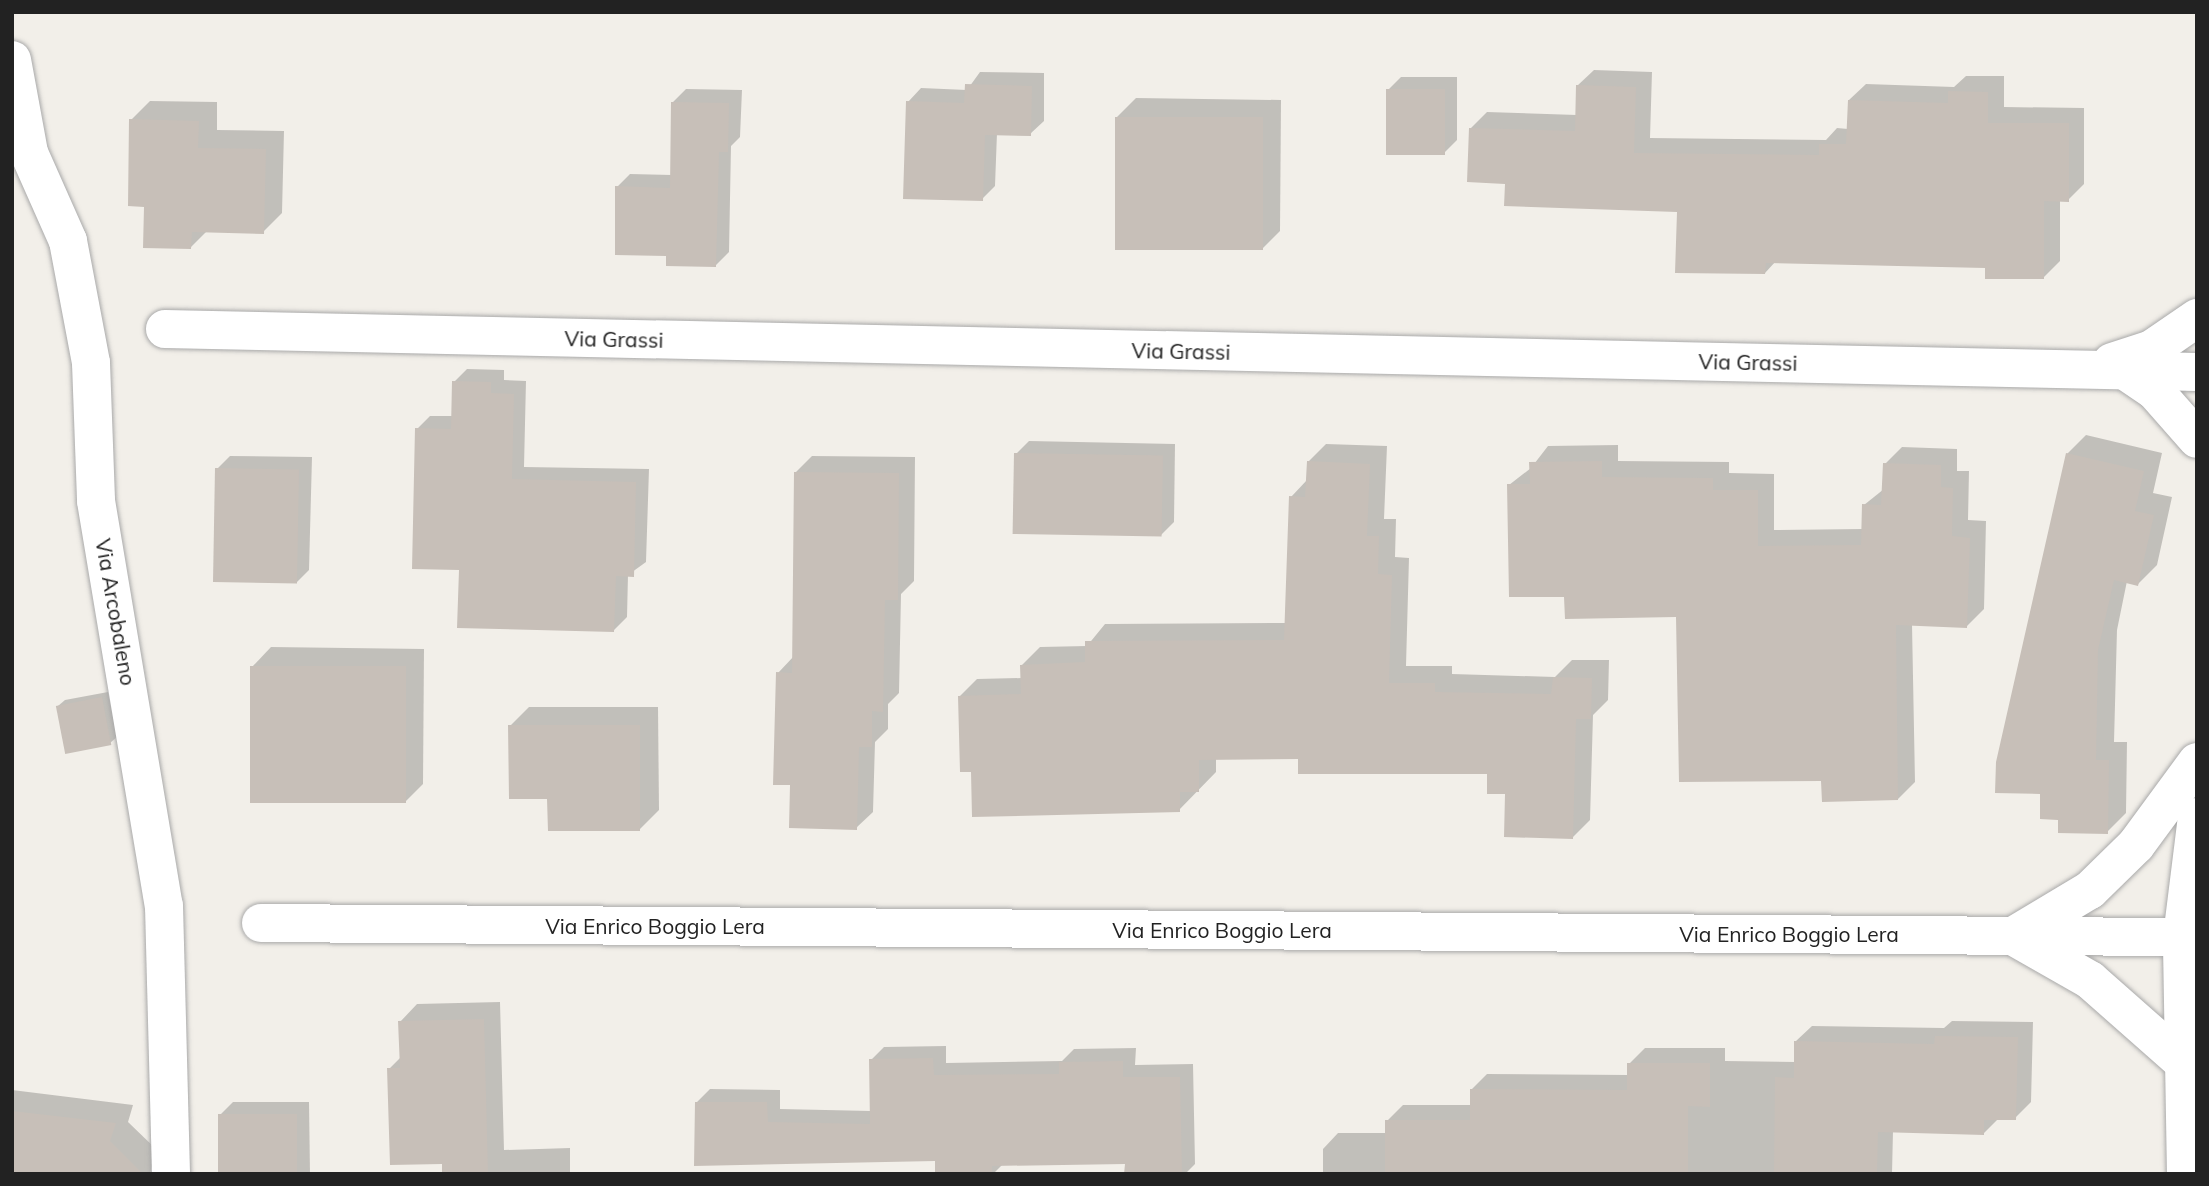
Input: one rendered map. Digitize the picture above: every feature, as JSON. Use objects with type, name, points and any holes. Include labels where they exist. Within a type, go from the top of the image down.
[{"type":"street","name":"Via Arcobaleno","points":[[12,60],[29,153],[68,241],[91,363],[96,501],[164,906],[171,1174]]},
{"type":"street","points":[[2108,370],[2152,349],[2197,318]]},
{"type":"street","name":"Via Grassi","points":[[165,328],[2197,372]]},
{"type":"street","points":[[2108,370],[2154,390],[2197,439]]},
{"type":"street","points":[[2184,1063],[2090,980],[2013,936],[2090,890],[2136,845],[2197,762]]},
{"type":"street","points":[[2186,1174],[2182,937],[2197,817]]},
{"type":"street","name":"Via Enrico Boggio Lera","points":[[261,923],[2182,937]]},
{"type":"building","points":[[965,84],[1032,86],[1031,136],[985,135],[983,201],[903,199],[906,101],[964,103]]},
{"type":"building","points":[[1576,85],[1636,87],[1634,153],[1819,155],[1819,144],[1846,144],[1848,100],[1948,103],[1948,91],[1988,92],[1988,123],[2069,123],[2069,202],[2044,201],[2044,279],[1985,279],[1985,268],[1766,263],[1765,274],[1675,273],[1677,212],[1504,206],[1505,184],[1467,182],[1469,128],[1575,131]]},
{"type":"building","points":[[1386,89],[1445,89],[1445,155],[1386,155]]},
{"type":"building","points":[[671,102],[729,103],[728,152],[719,152],[716,267],[666,266],[666,256],[615,255],[615,186],[670,188]]},
{"type":"building","points":[[1115,117],[1263,117],[1263,250],[1115,250]]},
{"type":"building","points":[[129,119],[199,121],[198,148],[266,149],[264,234],[192,232],[191,249],[143,248],[144,207],[128,206]]},
{"type":"building","points":[[452,381],[491,382],[491,393],[514,394],[512,479],[636,482],[634,577],[616,576],[614,632],[457,628],[459,570],[412,569],[415,428],[451,429]]},
{"type":"building","points":[[1014,453],[1163,456],[1162,537],[1013,534]]},
{"type":"building","points":[[2066,453],[2144,471],[2135,511],[2154,515],[2138,586],[2114,580],[2098,650],[2096,760],[2109,760],[2108,834],[2058,833],[2058,820],[2040,819],[2040,794],[1995,793],[1996,762]]},
{"type":"building","points":[[1307,461],[1370,464],[1367,536],[1379,536],[1378,574],[1392,575],[1389,683],[1435,683],[1435,692],[1551,694],[1553,677],[1592,678],[1591,719],[1576,719],[1573,839],[1504,837],[1505,794],[1487,794],[1487,774],[1298,774],[1298,759],[1199,760],[1199,792],[1180,792],[1180,812],[972,817],[971,772],[960,772],[958,696],[1021,694],[1020,665],[1085,662],[1085,641],[1284,640],[1289,496],[1305,497]]},
{"type":"building","points":[[1602,461],[1602,477],[1713,478],[1713,490],[1758,490],[1758,546],[1861,545],[1862,504],[1881,505],[1883,463],[1941,465],[1941,487],[1953,488],[1952,536],[1970,538],[1967,628],[1896,625],[1898,800],[1822,802],[1821,781],[1679,782],[1676,617],[1565,619],[1564,597],[1509,597],[1507,484],[1530,484],[1529,462]]},
{"type":"building","points":[[215,468],[299,469],[297,583],[213,582]]},
{"type":"building","points":[[794,472],[899,473],[898,600],[885,600],[883,712],[872,711],[872,747],[859,747],[857,830],[789,828],[790,785],[773,785],[776,672],[792,673]]},
{"type":"building","points":[[250,666],[406,666],[406,803],[250,803]]},
{"type":"building","points":[[102,697],[111,745],[65,754],[56,706]]},
{"type":"building","points":[[508,725],[640,725],[640,831],[548,831],[547,799],[509,799]]},
{"type":"building","points":[[484,1019],[488,1174],[442,1174],[442,1164],[390,1165],[387,1068],[400,1068],[398,1021]]},
{"type":"building","points":[[1935,1036],[2018,1037],[2016,1120],[1984,1120],[1984,1135],[1878,1132],[1877,1174],[1774,1174],[1775,1077],[1794,1078],[1794,1041],[1934,1044]]},
{"type":"building","points":[[933,1058],[934,1075],[1059,1074],[1059,1062],[1123,1061],[1123,1077],[1180,1077],[1182,1174],[1124,1174],[1125,1164],[992,1166],[992,1174],[935,1174],[935,1161],[694,1166],[695,1102],[767,1102],[768,1122],[870,1124],[869,1059]]},
{"type":"building","points":[[1627,1063],[1710,1063],[1710,1107],[1688,1106],[1688,1174],[1385,1174],[1385,1120],[1470,1120],[1470,1089],[1627,1090]]},
{"type":"building","points":[[12,1111],[116,1123],[110,1141],[143,1174],[12,1174]]},
{"type":"building","points":[[218,1114],[297,1114],[297,1174],[218,1174]]}]
